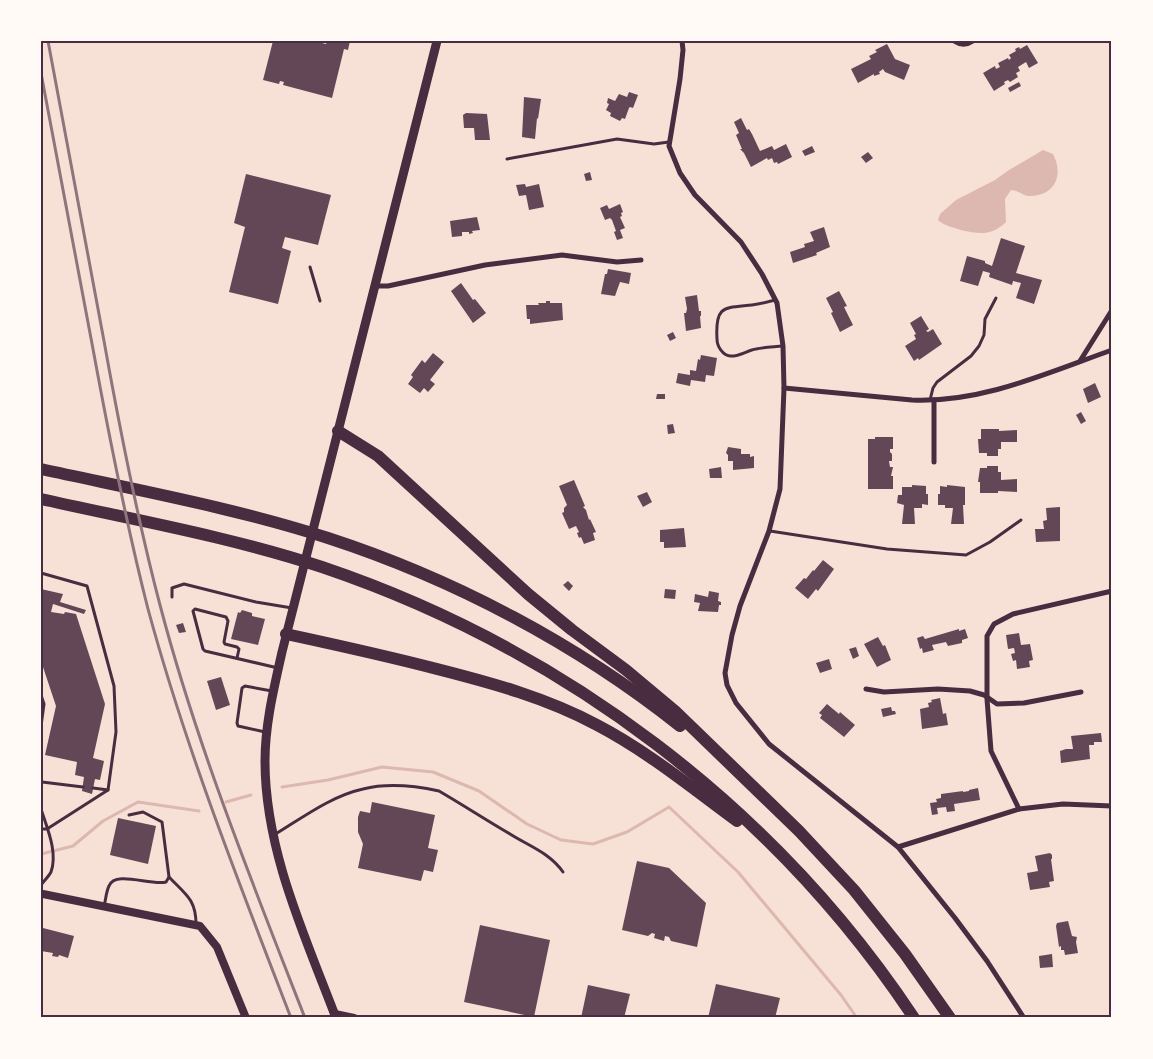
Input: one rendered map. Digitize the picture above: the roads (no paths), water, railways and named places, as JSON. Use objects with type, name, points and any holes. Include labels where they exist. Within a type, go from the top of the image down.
[{"type":"highway","points":[[338,431],[378,456],[551,613],[652,691],[770,802],[854,890],[905,954],[950,1018]]},
{"type":"highway","points":[[41,468],[263,519],[329,539],[434,579],[508,615],[619,681],[722,759],[770,802]]},
{"type":"highway","points":[[41,499],[178,529],[293,558],[321,567],[379,588],[453,620],[490,638],[559,677],[626,722],[690,771],[720,796],[781,854],[862,945],[914,1018]]},
{"type":"highway","points":[[286,634],[407,661],[495,684],[565,709],[612,733],[642,752],[781,854]]},
{"type":"main road","points":[[336,1016],[292,900],[274,835],[265,779],[266,732],[286,634],[437,41]]},
{"type":"street","points":[[682,41],[680,79],[669,146],[680,174],[696,195],[741,242],[762,274],[775,300],[783,346],[784,388],[781,483],[769,531],[740,606],[732,635],[725,673],[727,685],[736,704],[769,744],[898,847],[956,918],[1024,1018]]},
{"type":"street","points":[[954,41],[959,44],[969,44],[973,41]]},
{"type":"street","points":[[374,286],[388,286],[485,266],[562,255],[616,262],[640,260]]},
{"type":"street","points":[[1080,361],[1112,310]]},
{"type":"street","points":[[784,388],[912,400],[970,396],[1022,383],[1112,350]]},
{"type":"street","points":[[932,400],[934,462]]},
{"type":"street","points":[[1019,809],[991,751],[987,699],[987,636],[994,624],[1013,614],[1112,592]]},
{"type":"street","points":[[866,689],[884,692],[938,689],[970,691],[984,695],[987,699],[997,704],[1024,703],[1081,692]]},
{"type":"street","points":[[898,847],[1019,809],[1062,804],[1112,806]]},
{"type":"street","points":[[42,892],[198,926],[217,947],[246,1018]]},
{"type":"street","points":[[336,1016],[354,1018]]},
{"type":"lane","points":[[507,159],[617,139],[654,144],[670,142]]},
{"type":"lane","points":[[310,267],[320,301]]},
{"type":"lane","points":[[932,400],[933,388],[937,382],[963,364],[979,346],[984,335],[985,319],[996,298]]},
{"type":"lane","points":[[775,300],[754,305],[728,307],[723,310],[719,314],[717,322],[717,342],[724,353],[729,356],[736,356],[754,349],[783,346]]},
{"type":"lane","points":[[769,531],[887,549],[966,554],[990,542],[1021,520]]},
{"type":"lane","points":[[41,573],[87,586],[114,686],[116,732],[108,790],[47,829],[41,829]]},
{"type":"lane","points":[[172,596],[172,588],[184,584],[256,602],[293,608]]},
{"type":"lane","points":[[237,658],[239,649],[224,642],[228,621],[226,617],[195,609],[193,611],[203,649],[237,658],[278,668]]},
{"type":"lane","points":[[266,732],[238,726],[242,688],[245,686],[273,691]]},
{"type":"lane","points":[[41,695],[44,704],[41,726]]},
{"type":"lane","points":[[41,793],[42,781],[83,787]]},
{"type":"lane","points":[[274,835],[320,807],[363,788],[394,786],[425,788],[440,792],[538,849],[557,864],[563,872]]},
{"type":"lane","points":[[93,788],[108,790]]},
{"type":"lane","points":[[41,809],[53,857],[50,873],[42,892]]},
{"type":"lane","points":[[129,815],[143,812],[162,822],[169,877],[193,902],[198,926]]},
{"type":"lane","points":[[104,906],[109,884],[113,879],[122,878],[158,884],[166,882],[169,877]]},
{"type":"waterway","points":[[282,787],[328,780],[382,767],[433,772],[479,791],[527,824],[561,840],[593,844],[627,832],[669,807],[738,872],[841,995],[857,1018]]},
{"type":"waterway","points":[[226,802],[251,795]]},
{"type":"waterway","points":[[41,854],[73,846],[103,821],[138,802],[199,811]]},
{"type":"railway","points":[[48,41],[136,507],[160,605],[208,762],[305,1018]]},
{"type":"railway","points":[[41,73],[112,447],[132,544],[148,609],[196,764],[291,1018]]}]
